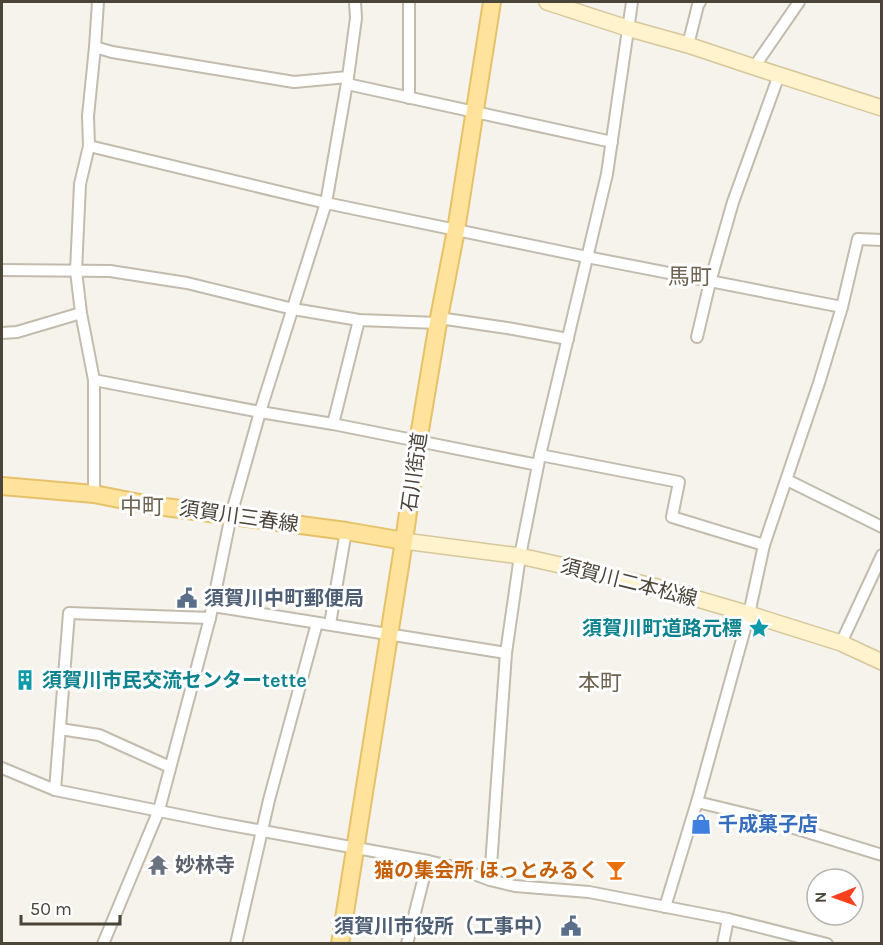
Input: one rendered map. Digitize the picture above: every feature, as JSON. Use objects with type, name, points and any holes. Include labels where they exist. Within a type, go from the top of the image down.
[{"type":"main road","name":"石川街道","points":[[340,944],[418,442],[456,230],[492,2]]},
{"type":"main road","points":[[547,2],[882,108]]},
{"type":"main road","name":"須賀川三春線","points":[[2,486],[94,494],[150,505],[404,541]]},
{"type":"main road","name":"須賀川二本松線","points":[[404,541],[520,556],[653,586],[841,643],[882,662]]},
{"type":"street","points":[[94,494],[94,380],[81,313],[76,271],[80,184],[89,146],[88,117],[98,2]]},
{"type":"street","points":[[103,944],[159,810],[213,606],[231,515],[260,412],[326,203],[348,81],[356,18],[355,2]]},
{"type":"street","points":[[409,2],[409,98]]},
{"type":"street","points":[[490,880],[506,652],[520,556],[539,460],[607,174],[632,2]]},
{"type":"street","points":[[688,45],[700,2]]},
{"type":"street","points":[[754,67],[799,2]]},
{"type":"street","points":[[95,47],[112,52],[294,82],[348,81],[409,98],[612,142]]},
{"type":"street","points":[[697,337],[733,202],[779,75]]},
{"type":"street","points":[[89,146],[326,203],[842,307]]},
{"type":"street","points":[[665,907],[697,802],[749,614],[764,545],[819,383],[842,307],[858,239],[882,240]]},
{"type":"street","points":[[2,270],[110,271],[187,283],[293,309],[359,320],[439,320],[507,328],[568,339]]},
{"type":"street","points":[[2,333],[17,332],[81,313]]},
{"type":"street","points":[[333,424],[359,320]]},
{"type":"street","points":[[94,380],[418,442],[679,482],[672,517],[764,545]]},
{"type":"street","points":[[787,480],[882,528]]},
{"type":"street","points":[[330,624],[346,531]]},
{"type":"street","points":[[841,643],[882,555]]},
{"type":"street","points":[[213,606],[506,652]]},
{"type":"street","points":[[55,790],[69,613],[210,618]]},
{"type":"street","points":[[236,944],[269,800],[316,623]]},
{"type":"street","points":[[60,729],[99,735],[170,768]]},
{"type":"street","points":[[2,768],[55,790],[458,867],[490,880],[515,886],[589,892],[728,919],[806,941],[827,944]]},
{"type":"street","points":[[697,802],[755,816],[882,855]]},
{"type":"street","points":[[407,944],[428,861]]},
{"type":"street","points":[[723,944],[728,919]]},
{"type":"place","name":"須賀川中町郵便局","points":[[187,598]]},
{"type":"place","name":"須賀川町道路元標","points":[[759,628]]},
{"type":"place","name":"須賀川市民交流センターtette","points":[[25,680]]},
{"type":"place","name":"千成菓子店","points":[[701,824]]},
{"type":"place","name":"妙林寺","points":[[158,865]]},
{"type":"place","name":"猫の集会所 ほっとみるく","points":[[616,870]]},
{"type":"place","name":"須賀川市役所（工事中）","points":[[571,926]]},
{"type":"district","name":"馬町","points":[[690,276]]},
{"type":"district","name":"中町","points":[[142,506]]},
{"type":"district","name":"本町","points":[[600,682]]}]
